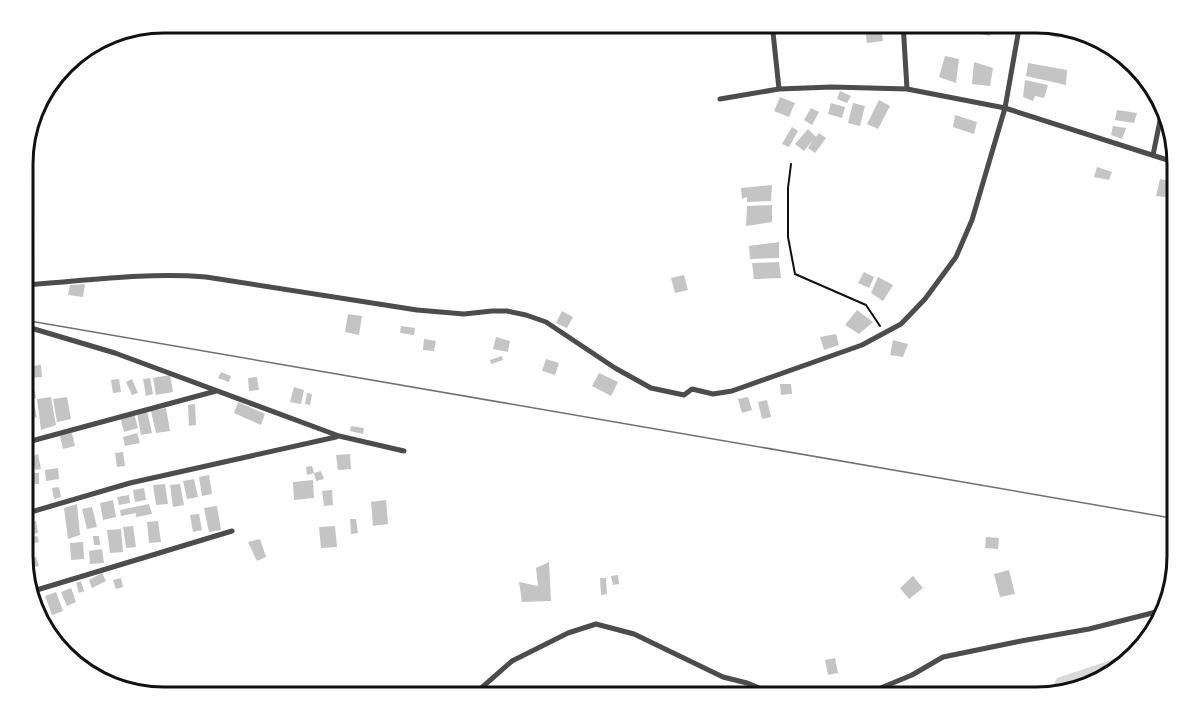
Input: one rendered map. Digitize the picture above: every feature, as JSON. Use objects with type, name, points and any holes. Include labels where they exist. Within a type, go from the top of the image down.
[{"type":"street","points":[[773,33],[779,89]]},
{"type":"street","points":[[904,33],[907,89]]},
{"type":"street","points":[[33,284],[179,275],[206,277],[417,310],[464,314],[507,311],[546,322],[615,368],[651,388],[684,395],[692,389],[713,394],[732,391],[862,345],[902,324],[925,299],[956,256],[976,208],[1005,108],[1018,33]]},
{"type":"street","points":[[720,99],[779,89],[832,87],[907,89],[1005,108],[1167,160]]},
{"type":"street","points":[[1153,155],[1159,120]]},
{"type":"street","points":[[33,329],[115,353],[339,436],[404,451]]},
{"type":"street","points":[[33,441],[218,390]]},
{"type":"street","points":[[33,511],[130,483],[339,436]]},
{"type":"street","points":[[37,590],[232,531]]},
{"type":"street","points":[[883,687],[912,675],[943,657],[1089,629],[1155,612]]},
{"type":"street","points":[[482,687],[512,661],[568,633],[596,624],[634,634],[723,677],[757,687]]},
{"type":"path","points":[[791,164],[788,188],[788,237],[795,274],[866,304],[885,334]]},
{"type":"shaded area","points":[[1119,657],[1086,677],[1053,686],[1057,678]]},
{"type":"building","points":[[866,33],[882,33],[883,41],[867,43]]},
{"type":"building","points":[[975,33],[990,33],[990,36]]},
{"type":"building","points":[[1041,33],[1060,35],[1059,38]]},
{"type":"building","points":[[945,56],[959,59],[956,83],[939,77]]},
{"type":"building","points":[[974,62],[993,68],[990,86],[972,84]]},
{"type":"building","points":[[1028,63],[1067,70],[1066,85],[1026,76]]},
{"type":"building","points":[[1025,80],[1048,85],[1044,98],[1035,96],[1033,101],[1023,97]]},
{"type":"building","points":[[840,91],[851,96],[847,103],[837,99]]},
{"type":"building","points":[[780,97],[795,103],[789,117],[774,111]]},
{"type":"building","points":[[879,100],[890,106],[878,129],[867,124]]},
{"type":"building","points":[[831,103],[845,107],[842,118],[828,114]]},
{"type":"building","points":[[853,103],[865,106],[860,126],[848,123]]},
{"type":"building","points":[[811,108],[819,112],[812,125],[804,120]]},
{"type":"building","points":[[1117,110],[1137,113],[1134,123],[1115,120]]},
{"type":"building","points":[[955,115],[977,122],[974,134],[953,127]]},
{"type":"building","points":[[1113,126],[1126,128],[1122,139],[1111,135]]},
{"type":"building","points":[[792,127],[798,131],[789,147],[782,144]]},
{"type":"building","points":[[808,129],[816,137],[819,133],[826,138],[815,153],[808,148],[813,140],[804,151],[795,144]]},
{"type":"building","points":[[1097,167],[1112,172],[1109,180],[1094,177]]},
{"type":"building","points":[[1160,179],[1167,181],[1167,197],[1156,196]]},
{"type":"building","points":[[772,185],[771,201],[747,202],[747,197],[742,199],[741,188]]},
{"type":"building","points":[[772,205],[772,222],[746,226],[747,206]]},
{"type":"building","points":[[779,242],[779,258],[750,259],[749,246]]},
{"type":"building","points":[[779,262],[781,278],[754,279],[752,263]]},
{"type":"building","points":[[864,272],[874,277],[869,288],[858,283]]},
{"type":"building","points":[[684,275],[688,290],[675,293],[671,278]]},
{"type":"building","points":[[878,277],[893,285],[883,301],[871,293]]},
{"type":"building","points":[[85,284],[83,297],[68,295],[70,285]]},
{"type":"building","points":[[857,310],[873,322],[859,334],[845,325]]},
{"type":"building","points":[[562,311],[573,317],[567,328],[556,323]]},
{"type":"building","points":[[348,314],[362,316],[359,335],[345,332]]},
{"type":"building","points":[[401,326],[415,328],[414,335],[400,333]]},
{"type":"building","points":[[836,334],[839,345],[824,350],[820,337]]},
{"type":"building","points":[[496,337],[510,341],[508,352],[493,349]]},
{"type":"building","points":[[424,339],[436,341],[434,351],[423,350]]},
{"type":"building","points":[[893,340],[908,344],[903,357],[890,355]]},
{"type":"building","points":[[502,356],[503,360],[491,364],[490,360]]},
{"type":"building","points":[[546,359],[559,363],[555,375],[542,371]]},
{"type":"building","points":[[41,365],[42,377],[33,378],[33,366]]},
{"type":"building","points":[[221,372],[231,376],[229,382],[218,378]]},
{"type":"building","points":[[599,373],[618,382],[611,396],[592,386]]},
{"type":"building","points":[[170,375],[173,392],[156,395],[153,378]]},
{"type":"building","points":[[257,377],[259,390],[249,391],[248,378]]},
{"type":"building","points":[[150,378],[153,394],[146,396],[143,379]]},
{"type":"building","points":[[119,379],[121,392],[113,393],[111,380]]},
{"type":"building","points":[[132,379],[138,393],[132,395],[126,382]]},
{"type":"building","points":[[780,384],[791,384],[792,394],[781,395]]},
{"type":"building","points":[[294,387],[304,390],[301,404],[290,402]]},
{"type":"building","points":[[307,393],[312,394],[310,405],[305,404]]},
{"type":"building","points":[[51,397],[56,425],[41,430],[37,399]]},
{"type":"building","points":[[67,397],[71,419],[57,422],[53,399]]},
{"type":"building","points":[[748,397],[752,410],[742,413],[738,399]]},
{"type":"building","points":[[767,400],[771,417],[762,419],[758,402]]},
{"type":"building","points":[[238,402],[265,414],[261,425],[234,413]]},
{"type":"building","points":[[33,404],[37,417],[33,418]]},
{"type":"building","points":[[195,404],[196,425],[189,426],[188,405]]},
{"type":"building","points":[[166,408],[170,431],[156,433],[151,411]]},
{"type":"building","points":[[147,411],[152,433],[141,435],[137,413]]},
{"type":"building","points":[[134,413],[138,428],[124,432],[120,417]]},
{"type":"building","points":[[351,426],[364,428],[363,434],[350,431]]},
{"type":"building","points":[[72,433],[75,446],[63,449],[60,436]]},
{"type":"building","points":[[137,433],[140,443],[125,446],[123,437]]},
{"type":"building","points":[[123,452],[125,466],[117,467],[115,453]]},
{"type":"building","points":[[38,454],[41,469],[35,470],[33,456]]},
{"type":"building","points":[[350,454],[351,469],[338,470],[336,455]]},
{"type":"building","points":[[312,466],[314,473],[307,475],[306,467]]},
{"type":"building","points":[[58,468],[59,479],[46,481],[45,470]]},
{"type":"building","points":[[321,471],[324,479],[316,481],[314,473]]},
{"type":"building","points":[[33,473],[39,473],[39,484],[33,484]]},
{"type":"building","points":[[209,475],[212,494],[202,496],[199,477]]},
{"type":"building","points":[[194,479],[198,497],[187,499],[183,481]]},
{"type":"building","points":[[313,480],[314,498],[294,500],[293,482]]},
{"type":"building","points":[[165,484],[168,504],[156,505],[153,485]]},
{"type":"building","points":[[180,484],[184,505],[173,507],[170,485]]},
{"type":"building","points":[[59,487],[61,497],[54,499],[52,488]]},
{"type":"building","points":[[144,488],[146,500],[135,502],[133,490]]},
{"type":"building","points":[[332,490],[333,505],[324,506],[322,491]]},
{"type":"building","points":[[129,495],[130,503],[119,505],[117,497]]},
{"type":"building","points":[[113,500],[116,517],[103,520],[100,503]]},
{"type":"building","points":[[386,500],[388,524],[373,526],[371,502]]},
{"type":"building","points":[[77,504],[80,535],[68,539],[64,508]]},
{"type":"building","points":[[149,504],[152,514],[136,517],[136,513],[121,516],[120,510]]},
{"type":"building","points":[[217,506],[221,530],[209,532],[204,508]]},
{"type":"building","points":[[92,507],[97,527],[87,529],[82,509]]},
{"type":"building","points":[[199,514],[202,530],[193,532],[190,515]]},
{"type":"building","points":[[350,519],[356,519],[358,533],[351,534]]},
{"type":"building","points":[[36,521],[38,533],[33,534],[33,522]]},
{"type":"building","points":[[158,521],[161,542],[149,543],[147,522]]},
{"type":"building","points":[[133,526],[136,547],[126,548],[123,527]]},
{"type":"building","points":[[335,526],[337,547],[321,548],[319,527]]},
{"type":"building","points":[[121,529],[123,552],[110,553],[107,530]]},
{"type":"building","points":[[37,536],[39,542],[33,543],[33,537]]},
{"type":"building","points":[[93,536],[99,536],[100,545],[94,545]]},
{"type":"building","points":[[986,537],[999,538],[998,549],[985,548]]},
{"type":"building","points":[[260,539],[266,557],[257,561],[248,542]]},
{"type":"building","points":[[83,542],[84,559],[71,560],[70,543]]},
{"type":"building","points":[[102,549],[104,563],[90,564],[89,551]]},
{"type":"building","points":[[36,557],[39,566],[34,567],[33,558]]},
{"type":"building","points":[[549,562],[551,601],[522,602],[519,582],[538,586],[536,568]]},
{"type":"building","points":[[1009,570],[1015,594],[1000,597],[994,574]]},
{"type":"building","points":[[102,573],[106,581],[92,588],[89,580]]},
{"type":"building","points":[[618,575],[619,584],[613,585],[611,576]]},
{"type":"building","points":[[913,576],[923,588],[909,599],[900,588]]},
{"type":"building","points":[[121,578],[123,587],[116,589],[113,580]]},
{"type":"building","points":[[600,578],[606,578],[607,594],[601,595]]},
{"type":"building","points":[[81,581],[84,591],[79,593],[76,583]]},
{"type":"building","points":[[71,588],[76,602],[67,606],[61,592]]},
{"type":"building","points":[[56,592],[63,611],[52,615],[45,596]]},
{"type":"building","points":[[835,658],[838,673],[828,675],[825,660]]},
{"type":"tram line","points":[[33,322],[1167,517]]}]
